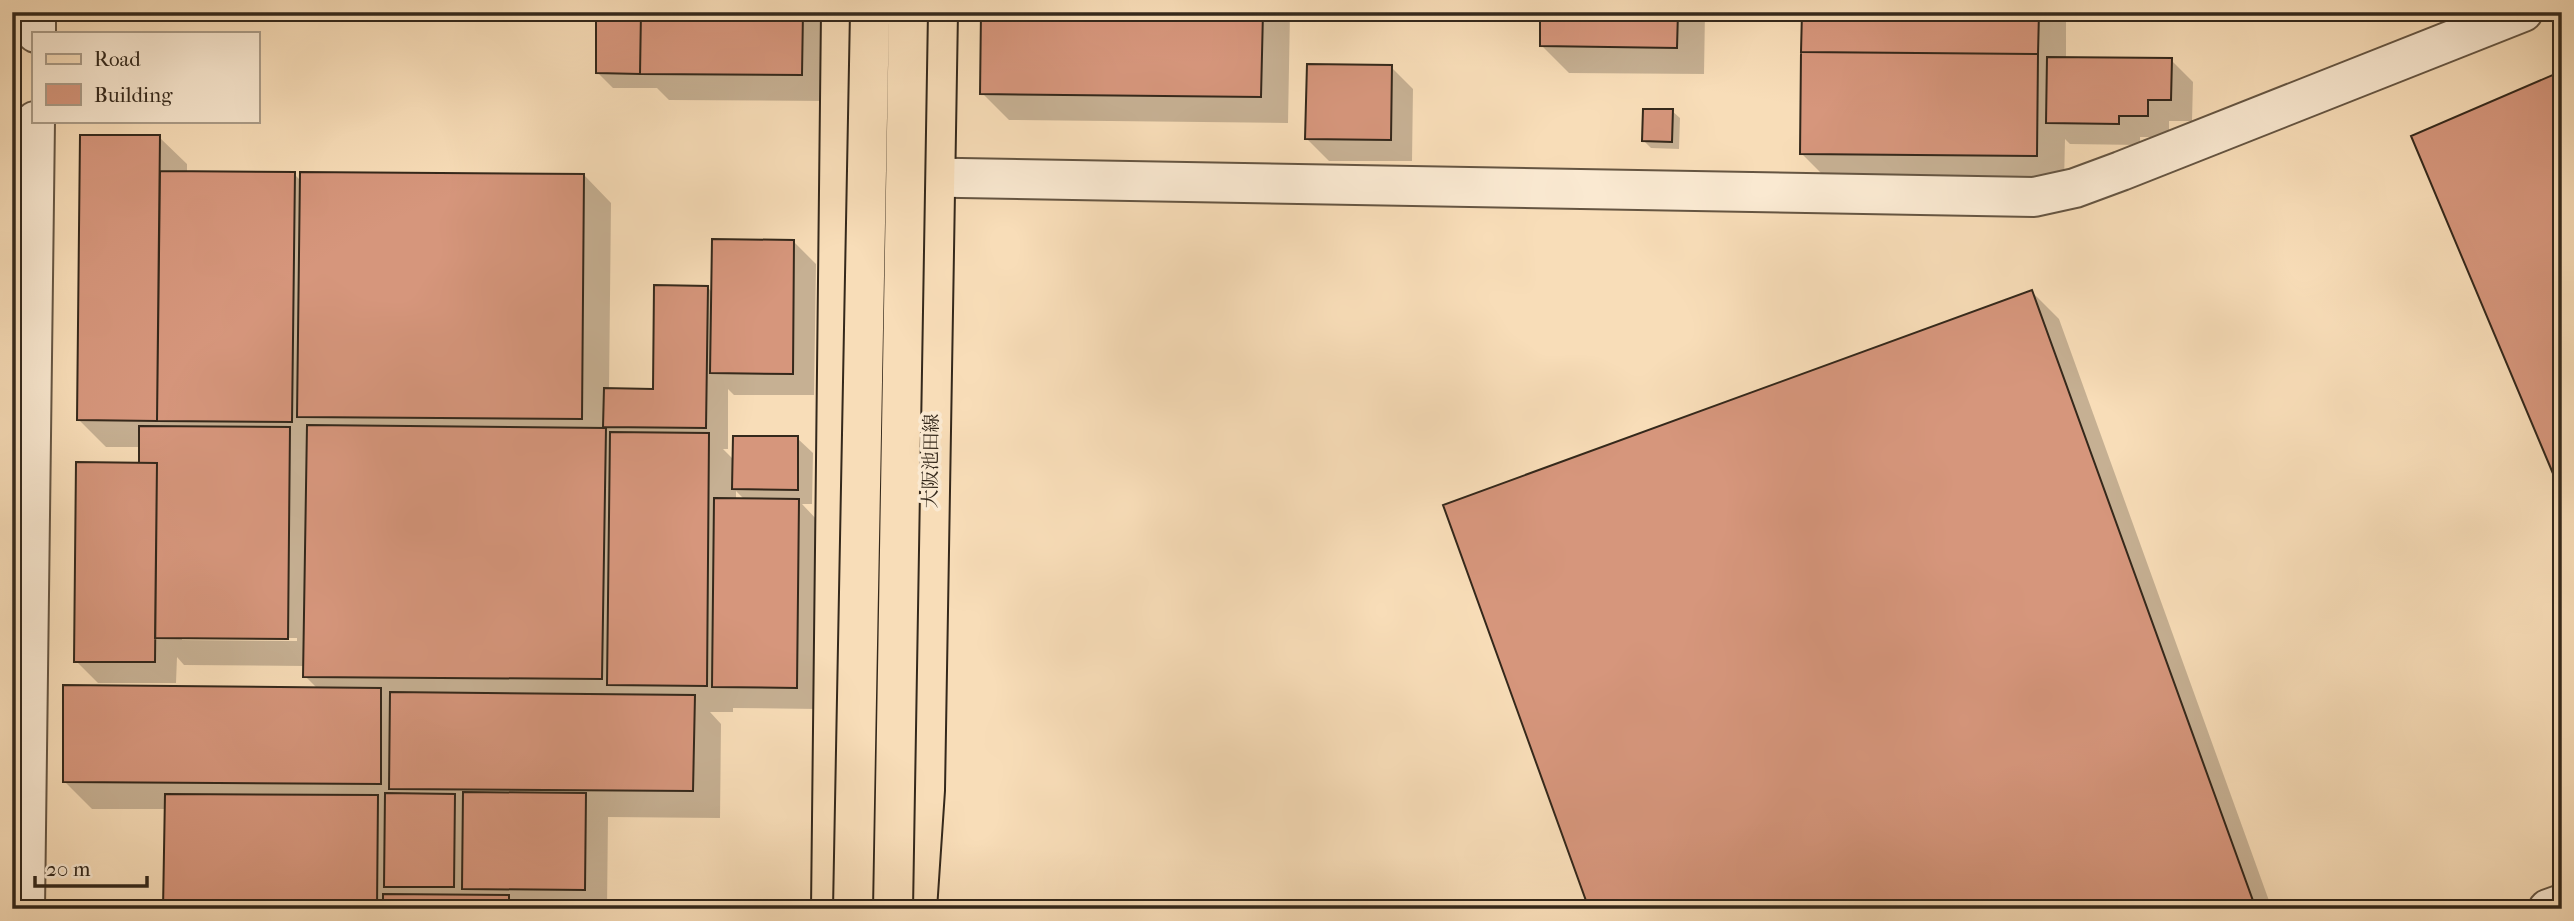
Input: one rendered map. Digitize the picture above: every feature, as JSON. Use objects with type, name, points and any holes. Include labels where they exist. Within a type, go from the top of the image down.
[{"type":"main road","points":[[831,909],[841,12]]},
{"type":"main road","points":[[853,909],[870,12]]},
{"type":"main road","points":[[893,909],[908,12]]},
{"type":"main road","name":"大阪池田線","points":[[917,909],[925,790],[937,12]]},
{"type":"street","points":[[36,32],[37,12]]},
{"type":"street","points":[[839,176],[2034,197],[2075,188],[2122,171],[2523,12]]},
{"type":"street","points":[[25,909],[35,122]]},
{"type":"street","points":[[923,909],[925,790]]},
{"type":"street","points":[[2549,909],[2562,904]]},
{"type":"building","points":[[596,12],[641,12],[640,74],[596,73]]},
{"type":"building","points":[[641,12],[803,12],[802,75],[640,74]]},
{"type":"building","points":[[981,12],[1263,12],[1261,97],[980,94]]},
{"type":"building","points":[[1540,12],[1678,12],[1677,48],[1540,46]]},
{"type":"building","points":[[1802,12],[2039,12],[2038,54],[1801,52]]},
{"type":"building","points":[[1801,52],[2038,54],[2037,156],[1800,154]]},
{"type":"building","points":[[2047,57],[2172,58],[2171,100],[2148,100],[2148,116],[2119,116],[2119,124],[2046,123]]},
{"type":"building","points":[[1307,64],[1392,65],[1391,140],[1305,139]]},
{"type":"building","points":[[2562,71],[2562,495],[2411,136]]},
{"type":"building","points":[[1643,109],[1673,109],[1672,142],[1642,141]]},
{"type":"building","points":[[80,135],[160,135],[157,421],[77,420]]},
{"type":"building","points":[[160,171],[295,172],[292,422],[157,421]]},
{"type":"building","points":[[300,172],[584,174],[582,419],[297,417]]},
{"type":"building","points":[[712,239],[794,240],[793,374],[710,373]]},
{"type":"building","points":[[654,285],[708,286],[706,428],[603,427],[604,388],[653,389]]},
{"type":"building","points":[[2032,290],[2256,909],[1589,909],[1443,505]]},
{"type":"building","points":[[307,425],[606,428],[602,679],[303,677]]},
{"type":"building","points":[[139,426],[290,427],[288,639],[155,638],[157,463],[139,463]]},
{"type":"building","points":[[610,432],[709,433],[707,686],[607,685]]},
{"type":"building","points":[[733,436],[798,436],[798,490],[732,489]]},
{"type":"building","points":[[76,462],[157,463],[155,662],[74,662]]},
{"type":"building","points":[[714,498],[799,499],[797,688],[712,687]]},
{"type":"building","points":[[63,685],[381,688],[381,784],[63,782]]},
{"type":"building","points":[[390,692],[695,695],[693,791],[389,789]]},
{"type":"building","points":[[463,792],[586,793],[585,890],[462,889]]},
{"type":"building","points":[[385,793],[455,794],[454,887],[384,887]]},
{"type":"building","points":[[165,794],[378,795],[377,909],[163,909]]},
{"type":"building","points":[[383,894],[509,895],[509,909],[383,909]]},
{"type":"building","points":[[515,900],[549,900],[548,909],[515,909]]}]
